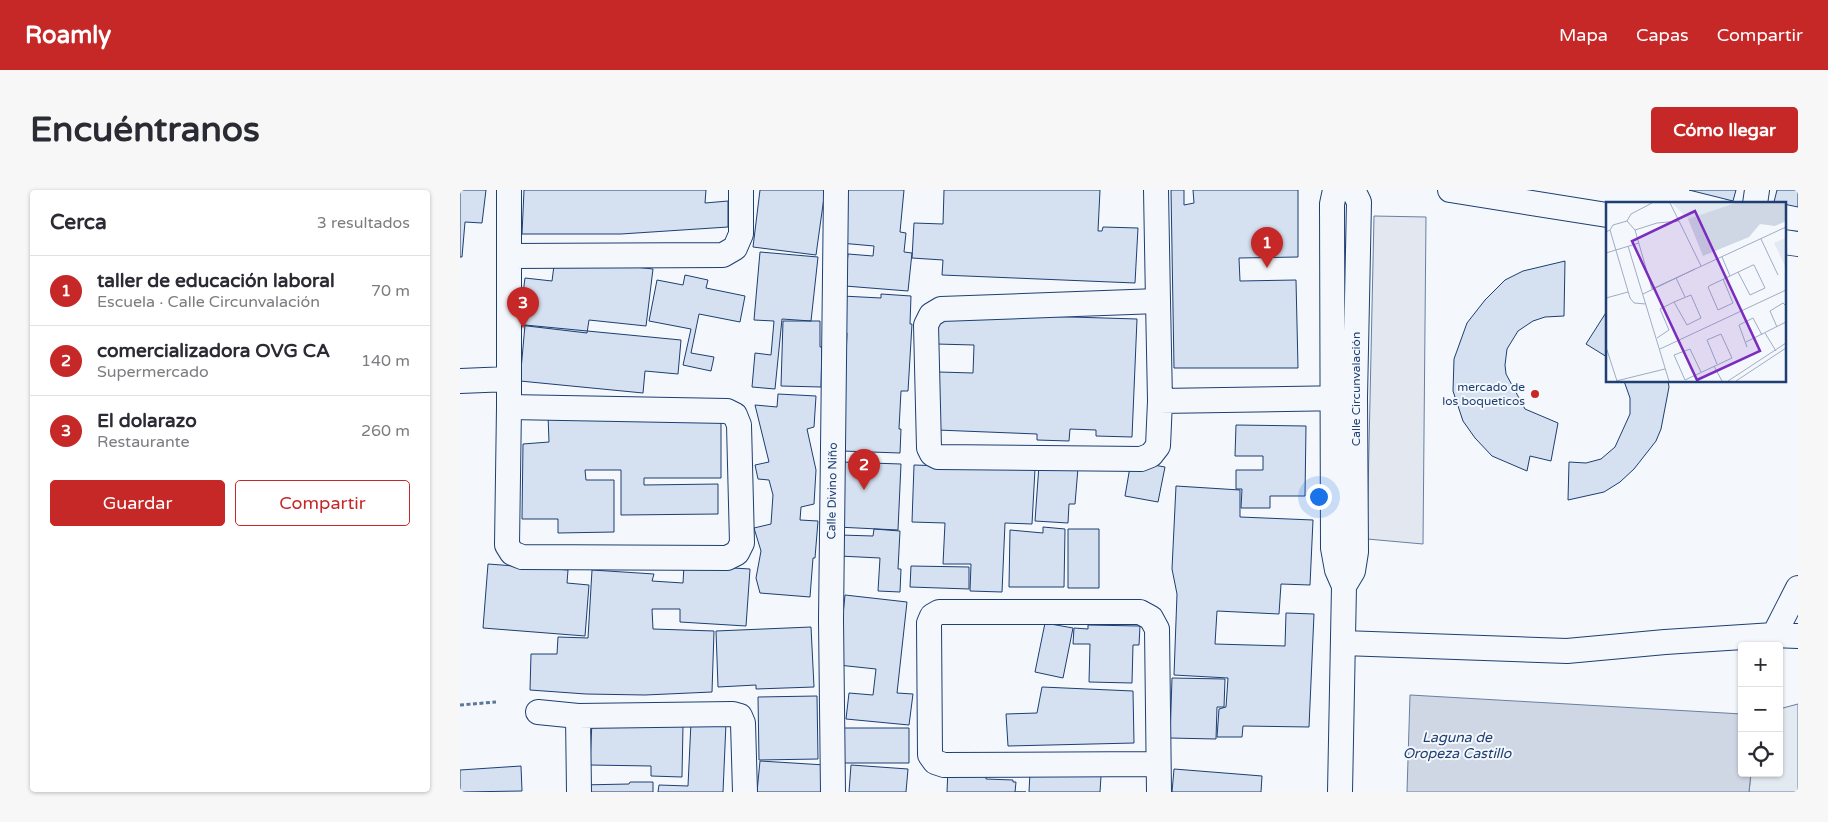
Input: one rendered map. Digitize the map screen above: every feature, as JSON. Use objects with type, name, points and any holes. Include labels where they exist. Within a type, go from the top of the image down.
[{"type":"street","points":[[509,190],[507,545],[512,553],[522,557],[708,558],[727,558],[737,553],[742,542],[739,425],[735,415],[727,411],[509,407]]},
{"type":"street","points":[[510,256],[722,255],[735,248],[741,234],[741,190]]},
{"type":"street","name":"Calle Divino Niño","points":[[833,792],[831,620],[836,190]]},
{"type":"street","points":[[1156,190],[1160,401],[1158,446],[1151,455],[1141,459],[938,457],[932,454],[929,448],[926,325],[931,315],[941,310],[1158,301]]},
{"type":"street","name":"Calle Circunvalación","points":[[1335,190],[1332,204],[1356,552],[1353,571],[1344,586],[1340,792]]},
{"type":"street","name":"Calle Circunvalación","points":[[1344,398],[1359,202],[1353,190]]},
{"type":"street","points":[[1450,190],[1606,215]]},
{"type":"street","points":[[460,381],[509,379]]},
{"type":"street","points":[[1160,401],[1344,398]]},
{"type":"street","points":[[1774,635],[1798,588]]},
{"type":"street","points":[[1158,764],[944,765],[935,762],[930,755],[929,623],[932,616],[939,612],[1140,612],[1151,618],[1157,629],[1159,792]]},
{"type":"street","points":[[1343,643],[1567,651],[1666,642],[1774,635],[1798,636]]},
{"type":"street","points":[[538,712],[578,716],[733,714],[740,716],[743,723],[745,792]]},
{"type":"street","points":[[578,716],[579,792]]},
{"type":"path","points":[[460,705],[496,702]]},
{"type":"shaded area","points":[[1374,216],[1426,217],[1423,544],[1367,539]]},
{"type":"shaded area","points":[[1798,704],[1798,792],[1749,792],[1751,777],[1783,777],[1783,708]]},
{"type":"water","name":"Laguna de Oropeza Castillo","points":[[1410,695],[1738,714],[1738,777],[1751,777],[1749,792],[1407,792]]},
{"type":"building","points":[[460,190],[486,190],[482,223],[465,222],[462,257],[460,257]]},
{"type":"building","points":[[524,190],[706,190],[705,203],[728,201],[728,227],[621,234],[522,234]]},
{"type":"building","points":[[760,190],[825,190],[816,255],[753,247]]},
{"type":"building","points":[[844,190],[904,190],[900,232],[906,233],[904,252],[912,253],[908,291],[845,286],[848,254],[873,256],[874,246],[840,243]]},
{"type":"building","points":[[944,190],[1100,190],[1098,231],[1102,231],[1103,227],[1138,228],[1135,283],[942,275],[943,260],[912,258],[914,223],[943,224]]},
{"type":"building","points":[[1171,190],[1184,190],[1184,205],[1194,203],[1193,190],[1298,190],[1298,257],[1239,258],[1240,281],[1296,280],[1298,368],[1174,368]]},
{"type":"building","points":[[1689,190],[1736,190],[1733,201]]},
{"type":"building","points":[[1777,190],[1798,190],[1798,207],[1786,204],[1786,202],[1774,202]]},
{"type":"building","points":[[760,252],[818,257],[811,321],[782,319],[775,389],[752,387],[755,353],[771,355],[774,321],[754,320]]},
{"type":"building","points":[[555,258],[653,269],[646,326],[589,320],[587,333],[519,325],[525,278],[552,281]]},
{"type":"building","points":[[1565,261],[1564,316],[1545,317],[1533,321],[1518,331],[1507,349],[1506,374],[1525,409],[1558,423],[1551,461],[1530,456],[1527,471],[1492,456],[1475,438],[1463,421],[1453,391],[1454,359],[1467,323],[1485,300],[1505,280],[1523,271]]},
{"type":"building","points":[[685,275],[708,280],[706,288],[745,296],[740,322],[699,314],[691,353],[714,357],[711,371],[683,365],[691,329],[649,321],[657,280],[683,285]]},
{"type":"building","points":[[881,294],[911,296],[910,324],[912,324],[908,391],[901,391],[900,453],[842,451],[847,333],[840,333],[842,296],[881,298]]},
{"type":"building","points":[[938,313],[1137,319],[1132,437],[1096,436],[1096,430],[1070,429],[1069,441],[1037,440],[1037,434],[937,430],[939,372],[973,373],[974,345],[936,344]]},
{"type":"building","points":[[1606,313],[1606,356],[1586,344]]},
{"type":"building","points":[[783,321],[820,321],[820,347],[822,347],[821,387],[781,386]]},
{"type":"building","points":[[525,325],[681,340],[678,374],[645,371],[643,393],[520,381]]},
{"type":"building","points":[[1624,382],[1668,382],[1669,387],[1661,429],[1656,441],[1634,469],[1620,482],[1604,492],[1568,500],[1569,462],[1586,463],[1601,459],[1615,447],[1630,414],[1630,398]]},
{"type":"building","points":[[778,394],[816,396],[814,427],[807,429],[816,470],[814,504],[801,507],[800,520],[818,521],[810,597],[760,593],[756,578],[761,551],[754,528],[771,524],[773,495],[769,480],[758,479],[755,465],[769,462],[755,405],[777,407]]},
{"type":"building","points":[[721,413],[721,478],[644,478],[644,485],[718,484],[718,514],[621,515],[621,470],[585,470],[586,480],[614,480],[614,532],[558,533],[558,519],[522,519],[523,444],[549,442],[548,415]]},
{"type":"building","points":[[1236,425],[1306,426],[1305,496],[1270,496],[1270,508],[1241,508],[1242,489],[1236,489],[1236,470],[1263,470],[1263,456],[1235,456]]},
{"type":"building","points":[[1131,461],[1165,467],[1158,502],[1125,496]]},
{"type":"building","points":[[840,462],[901,464],[898,530],[837,527]]},
{"type":"building","points":[[914,465],[1035,469],[1032,524],[1005,523],[1002,592],[970,591],[971,564],[943,564],[945,523],[912,522]]},
{"type":"building","points":[[1039,465],[1078,468],[1075,504],[1069,504],[1068,523],[1035,521]]},
{"type":"building","points":[[1176,486],[1240,490],[1240,517],[1313,520],[1310,585],[1281,584],[1279,614],[1217,611],[1215,644],[1285,646],[1286,613],[1314,614],[1309,727],[1243,726],[1242,737],[1217,737],[1219,709],[1226,707],[1228,678],[1174,675],[1177,594],[1172,569]]},
{"type":"building","points":[[1043,527],[1065,529],[1064,587],[1009,587],[1010,530],[1043,533]]},
{"type":"building","points":[[874,529],[900,531],[898,569],[901,569],[900,592],[878,591],[880,558],[839,556],[840,535],[873,536]]},
{"type":"building","points":[[1068,529],[1099,529],[1099,588],[1068,588]]},
{"type":"building","points":[[488,564],[568,570],[567,583],[589,585],[585,636],[483,628]]},
{"type":"building","points":[[684,565],[750,569],[746,626],[680,622],[680,609],[652,609],[653,629],[714,631],[712,692],[645,695],[586,694],[530,690],[531,654],[557,654],[558,637],[588,638],[592,570],[654,574],[652,581],[683,583]]},
{"type":"building","points":[[911,566],[969,567],[969,589],[910,587]]},
{"type":"building","points":[[845,595],[907,602],[897,693],[913,694],[909,725],[846,719],[849,693],[873,695],[876,669],[838,665]]},
{"type":"building","points":[[1045,623],[1073,628],[1063,678],[1035,672]]},
{"type":"building","points":[[1088,625],[1140,626],[1139,645],[1133,645],[1132,683],[1089,682],[1090,644],[1073,644],[1074,628],[1088,629]]},
{"type":"building","points":[[811,627],[814,687],[756,689],[756,685],[718,687],[716,631]]},
{"type":"building","points":[[1172,678],[1225,679],[1224,707],[1217,707],[1216,739],[1170,738]]},
{"type":"building","points":[[1042,687],[1133,691],[1134,743],[1008,746],[1006,714],[1037,713]]},
{"type":"building","points":[[817,696],[818,759],[759,760],[758,697]]},
{"type":"building","points":[[592,721],[683,725],[682,777],[651,776],[651,766],[590,765]]},
{"type":"building","points":[[691,722],[726,723],[723,792],[658,792],[659,785],[688,786]]},
{"type":"building","points":[[840,728],[909,728],[909,763],[840,763]]},
{"type":"building","points":[[760,761],[825,765],[823,792],[757,792]]},
{"type":"building","points":[[851,765],[908,769],[906,792],[849,792]]},
{"type":"building","points":[[521,766],[522,791],[460,792],[460,770]]},
{"type":"building","points":[[948,768],[986,771],[986,779],[1013,780],[1013,782],[1016,782],[1015,792],[947,792]]},
{"type":"building","points":[[1174,769],[1262,776],[1261,792],[1172,792]]},
{"type":"building","points":[[1030,772],[1101,776],[1100,792],[1029,792]]},
{"type":"building","points":[[630,782],[653,782],[653,792],[580,792],[580,785],[629,784]]},
{"type":"place","name":"taller de educación laboral","points":[[1267,268]]},
{"type":"place","name":"El dolarazo","points":[[523,328]]},
{"type":"place","name":"mercado de los boqueticos","points":[[1535,394]]},
{"type":"place","name":"comercializadora OVG CA","points":[[864,490]]}]
